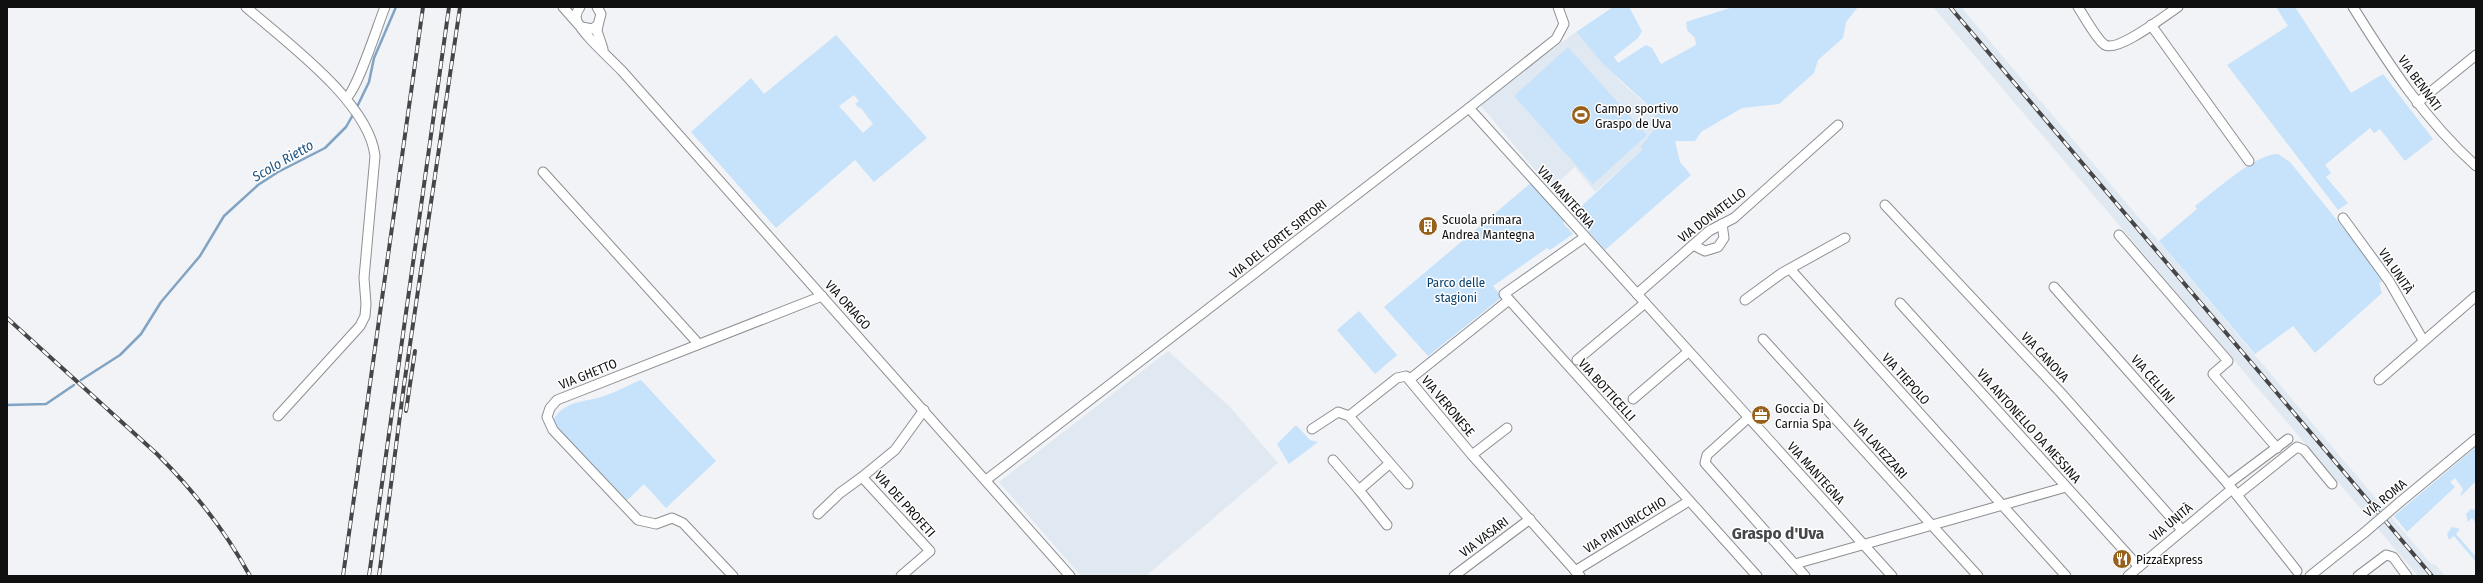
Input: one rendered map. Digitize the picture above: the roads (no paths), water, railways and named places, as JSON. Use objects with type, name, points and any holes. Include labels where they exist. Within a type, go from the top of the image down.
[{"type":"street","points":[[246,7],[351,106],[374,144],[375,156],[364,278],[365,316],[360,326],[278,416]]},
{"type":"street","points":[[351,106],[354,90],[359,79],[364,59],[384,7]]},
{"type":"street","name":"VIA ORIAGO","points":[[564,7],[579,8],[576,19],[581,26]]},
{"type":"street","name":"VIA ORIAGO","points":[[564,7],[924,410],[1070,576]]},
{"type":"street","name":"VIA ORIAGO","points":[[597,7],[600,21],[597,31],[604,52]]},
{"type":"street","points":[[581,26],[592,29],[600,21],[605,7]]},
{"type":"street","name":"VIA DEL FORTE SIRTORI","points":[[986,480],[1470,108],[1556,39],[1564,24],[1563,16],[1558,7]]},
{"type":"street","points":[[2078,7],[2104,44],[2111,47],[2124,42],[2178,7]]},
{"type":"street","name":"VIA BENNATI","points":[[2353,7],[2417,103],[2448,140],[2476,166]]},
{"type":"street","points":[[2151,25],[2249,160]]},
{"type":"street","points":[[2417,103],[2476,55]]},
{"type":"street","name":"VIA MANTEGNA","points":[[1470,108],[1688,352],[1892,576]]},
{"type":"street","name":"VIA DONATELLO","points":[[1637,294],[1709,231],[1734,218],[1838,125]]},
{"type":"street","points":[[543,172],[696,341],[697,345]]},
{"type":"street","name":"VIA CANOVA","points":[[1885,205],[2061,393],[2182,530]]},
{"type":"street","name":"VIA UNITÀ","points":[[2343,218],[2390,281],[2423,340]]},
{"type":"street","points":[[1693,245],[1705,251],[1718,247],[1724,238],[1722,224]]},
{"type":"street","points":[[2119,235],[2228,361],[2213,374],[2277,448]]},
{"type":"street","points":[[1509,300],[1504,294],[1585,237]]},
{"type":"street","points":[[1745,300],[1790,269],[1845,238]]},
{"type":"street","name":"VIA TIEPOLO","points":[[1790,269],[2066,576]]},
{"type":"street","name":"VIA CELLINI","points":[[2054,287],[2232,489],[2297,571]]},
{"type":"street","name":"VIA GHETTO","points":[[733,576],[683,524],[672,518],[656,524],[638,520],[553,430],[547,418],[550,408],[557,400],[822,296]]},
{"type":"street","points":[[2379,380],[2423,340],[2476,296]]},
{"type":"street","name":"VIA VERONESE","points":[[1509,300],[1410,379],[1472,455],[1577,574]]},
{"type":"street","name":"VIA BOTTICELLI","points":[[1509,300],[1757,576]]},
{"type":"street","points":[[1577,360],[1645,303]]},
{"type":"street","name":"VIA ANTONELLO DA MESSINA","points":[[1900,303],[2139,566]]},
{"type":"street","name":"VIA LAVEZZARI","points":[[1763,339],[1978,576]]},
{"type":"street","points":[[1633,399],[1688,352]]},
{"type":"street","points":[[1349,416],[1397,378],[1406,376],[1410,379]]},
{"type":"street","name":"VIA DEI PROFETI","points":[[901,576],[930,551],[862,478],[895,450],[924,410]]},
{"type":"street","points":[[1312,429],[1338,412],[1349,416],[1389,464],[1408,484]]},
{"type":"street","points":[[1748,418],[1707,456],[1704,463],[1805,576]]},
{"type":"street","name":"VIA VERONESE","points":[[1472,455],[1507,428]]},
{"type":"street","name":"VIA UNITÀ","points":[[2128,576],[2232,489],[2288,439]]},
{"type":"street","name":"VIA ROMA","points":[[2310,576],[2364,533],[2476,439]]},
{"type":"street","name":"VIA UNITÀ","points":[[2232,489],[2297,448],[2304,450],[2332,484]]},
{"type":"street","points":[[1333,460],[1387,525]]},
{"type":"street","points":[[1359,490],[1389,464]]},
{"type":"street","points":[[818,514],[840,494],[862,478]]},
{"type":"street","points":[[1795,564],[2066,487]]},
{"type":"street","name":"VIA PINTURICCHIO","points":[[1577,574],[1688,501]]},
{"type":"street","name":"VIA VASARI","points":[[1454,576],[1530,519]]},
{"type":"street","points":[[2358,576],[2386,555],[2393,557],[2407,576]]},
{"type":"waterway","name":"Scolo Rietto","points":[[356,109],[369,82],[374,58],[396,7]]},
{"type":"waterway","name":"Scolo Rietto","points":[[81,380],[120,355],[141,334],[161,302],[200,256],[224,216],[258,185],[278,172],[325,148],[346,127],[354,113]]},
{"type":"waterway","name":"Scolo Rietto","points":[[7,405],[46,404],[74,385]]},
{"type":"railway","points":[[343,576],[423,7]]},
{"type":"railway","points":[[369,576],[449,7]]},
{"type":"railway","points":[[379,576],[404,385],[460,7]]},
{"type":"railway","points":[[1950,7],[2432,576]]},
{"type":"railway","points":[[7,318],[171,468],[184,482],[219,527],[250,576]]},
{"type":"railway","points":[[406,411],[415,351]]},
{"type":"place","name":"Campo sportivo Graspo de Uva","points":[[1581,115]]},
{"type":"place","name":"Scuola primara Andrea Mantegna","points":[[1428,226]]},
{"type":"place","name":"Goccia Di Carnia Spa","points":[[1761,415]]},
{"type":"place","name":"PizzaExpress","points":[[2122,559]]},
{"type":"district","name":"Graspo d'Uva","points":[[1778,533]]},
{"type":"park label","name":"Parco delle stagioni","points":[[1456,290]]}]
